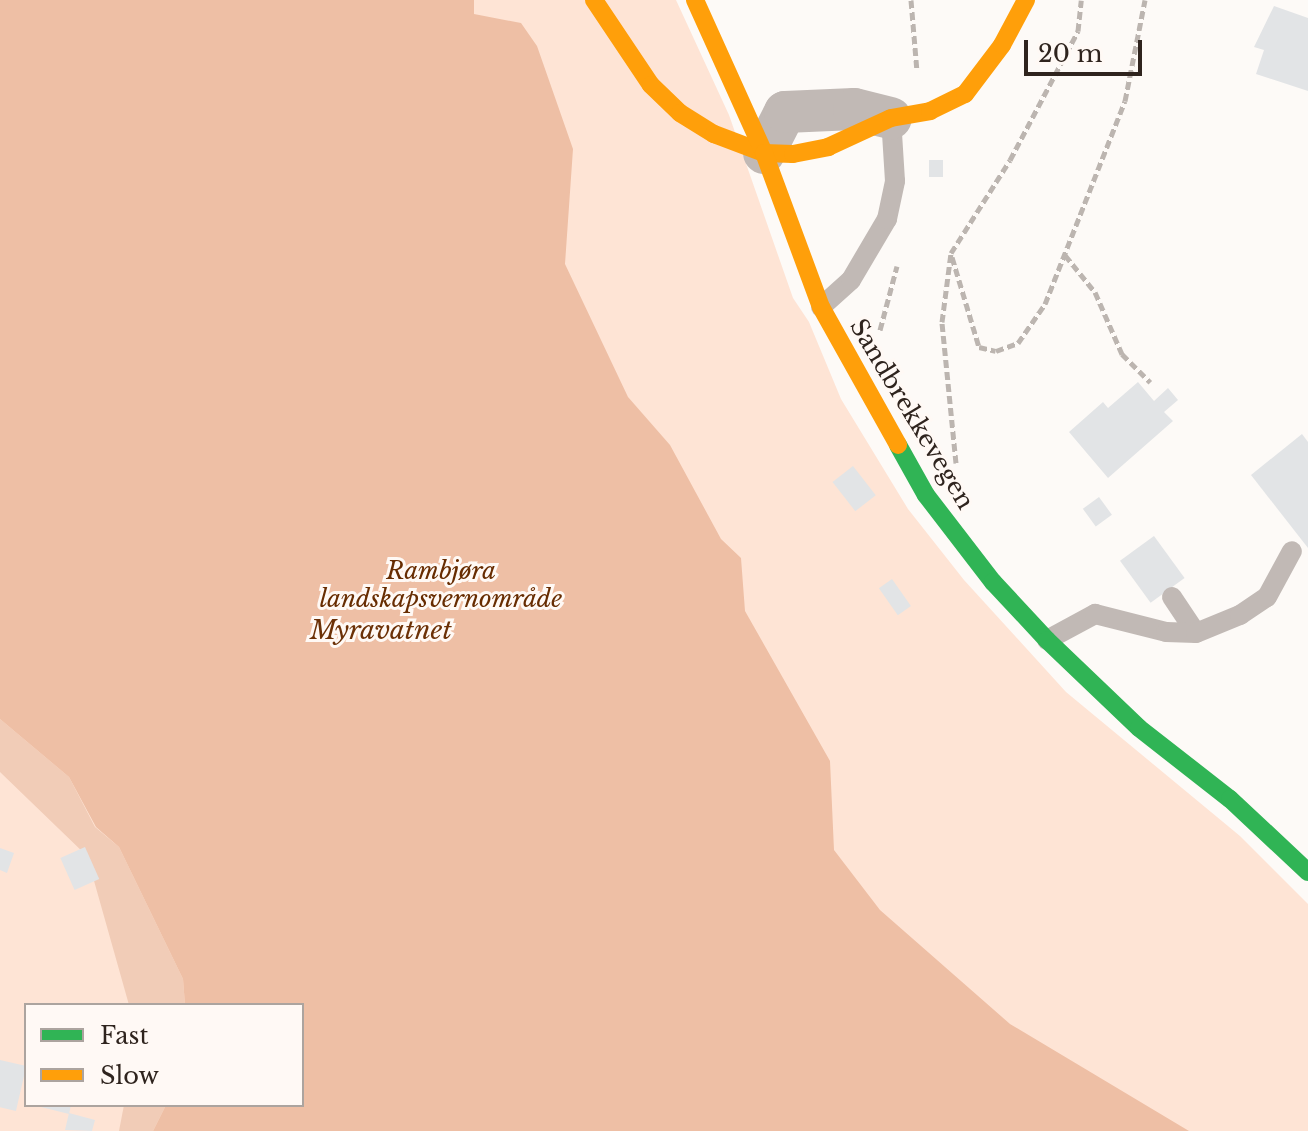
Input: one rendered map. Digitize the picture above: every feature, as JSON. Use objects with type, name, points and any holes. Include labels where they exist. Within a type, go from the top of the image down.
[{"type":"street","points":[[594,0],[651,85],[680,113],[714,134],[764,153],[785,112],[854,109],[891,118],[930,111],[965,94],[1002,45],[1026,0]]},
{"type":"street","name":"Sandbrekkevegen","points":[[695,0],[764,153],[821,307],[926,495],[993,582],[1047,640],[1139,728],[1230,799],[1308,872]]},
{"type":"lane","points":[[821,307],[851,280],[887,219],[895,181],[891,118]]},
{"type":"lane","points":[[1047,640],[1095,614],[1166,632],[1196,633],[1267,597],[1292,551]]},
{"type":"lane","points":[[1172,597],[1196,633]]},
{"type":"path","points":[[911,0],[917,80]]},
{"type":"path","points":[[951,470],[958,458],[942,322],[951,253],[1010,160],[1030,116],[1078,31],[1081,0]]},
{"type":"path","points":[[951,253],[979,347],[996,351],[1018,343],[1045,304],[1125,101],[1145,0]]},
{"type":"path","points":[[876,344],[899,253]]},
{"type":"path","points":[[1064,254],[1095,292],[1122,354],[1150,382]]},
{"type":"green space","name":"Myravatnet","points":[[0,0],[676,0],[729,115],[793,298],[809,322],[841,399],[908,509],[964,580],[1066,692],[1240,836],[1308,904],[1308,1131],[0,1131]]},
{"type":"shaded area","points":[[0,719],[69,777],[95,827],[119,847],[183,979],[185,1003],[128,1003],[87,856],[0,772]]},
{"type":"shaded area","points":[[124,1107],[165,1107],[153,1131],[119,1131]]},
{"type":"water","name":"Myravatnet","points":[[0,0],[474,0],[474,14],[521,23],[537,46],[573,149],[565,264],[628,397],[670,445],[721,539],[741,558],[745,611],[830,761],[834,850],[880,910],[1010,1024],[1189,1131],[153,1131],[165,1107],[304,1107],[304,1003],[185,1003],[183,979],[119,847],[96,827],[69,777],[0,719]]},
{"type":"building","points":[[1274,6],[1308,18],[1308,91],[1256,74],[1264,50],[1254,47]]},
{"type":"building","points":[[929,160],[943,160],[943,177],[929,177]]},
{"type":"building","points":[[1138,382],[1154,401],[1168,388],[1178,400],[1164,412],[1173,421],[1108,478],[1069,432],[1103,402],[1108,408]]},
{"type":"building","points":[[1302,434],[1308,442],[1308,548],[1251,475]]},
{"type":"building","points":[[853,466],[876,495],[855,511],[833,482]]},
{"type":"building","points":[[1099,497],[1112,515],[1096,527],[1083,509]]},
{"type":"building","points":[[1154,536],[1185,578],[1151,603],[1120,561]]},
{"type":"building","points":[[892,579],[911,606],[898,615],[879,588]]},
{"type":"building","points":[[85,847],[99,879],[75,890],[60,858]]},
{"type":"building","points":[[0,848],[14,853],[7,873],[0,870]]},
{"type":"building","points":[[0,1060],[24,1066],[16,1111],[0,1107]]},
{"type":"building","points":[[41,1107],[71,1107],[69,1114]]},
{"type":"building","points":[[69,1113],[95,1120],[92,1131],[65,1130]]},
{"type":"traffic: fast","points":[[898,445],[926,495],[993,582],[1047,640],[1139,728],[1230,799],[1308,872]]},
{"type":"traffic: slow","points":[[594,0],[651,85],[680,113],[714,134],[764,153],[793,154],[828,147],[891,118],[930,111],[965,94],[1002,45],[1026,0]]},
{"type":"traffic: slow","points":[[695,0],[764,153],[821,307],[898,445]]},
{"type":"park label","name":"Rambjøra landskapsvernområde","points":[[441,585]]}]
